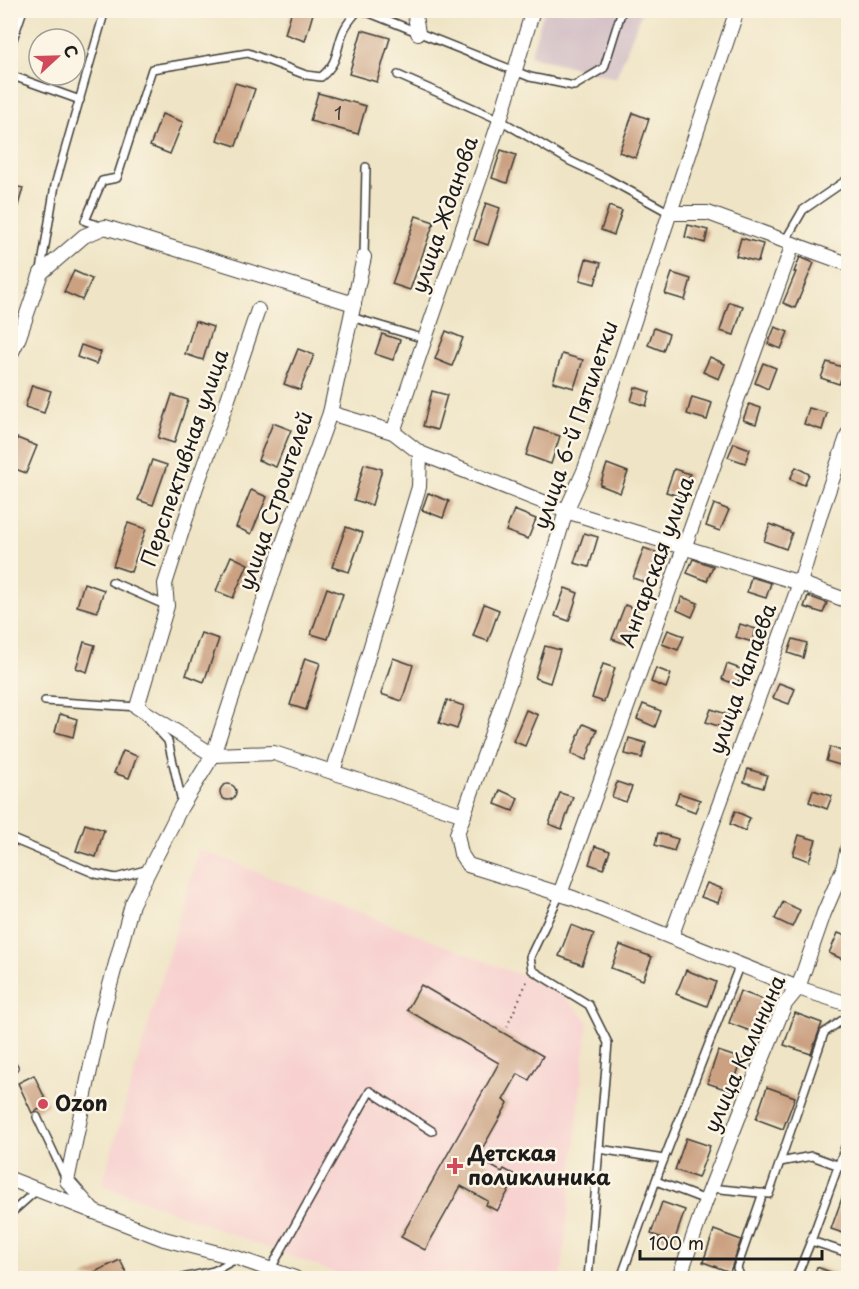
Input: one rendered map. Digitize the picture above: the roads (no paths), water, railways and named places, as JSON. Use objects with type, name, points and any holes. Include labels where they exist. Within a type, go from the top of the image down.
[{"type":"street","points":[[414,10],[418,33]]},
{"type":"street","name":"улица Жданова","points":[[393,432],[500,120],[533,10]]},
{"type":"street","name":"улица 6-й Пятилетки","points":[[560,894],[468,865],[461,854],[457,834],[547,574],[566,511],[585,469],[737,10]]},
{"type":"street","points":[[670,213],[708,213],[849,264]]},
{"type":"street","points":[[10,356],[41,273],[84,236],[105,227],[352,311]]},
{"type":"street","name":"Ангарская улица","points":[[560,894],[685,548],[789,243]]},
{"type":"street","name":"улица Строителей","points":[[67,1181],[100,1022],[132,903],[183,804],[213,755],[282,546],[330,413],[364,257]]},
{"type":"street","name":"Перспективная улица","points":[[137,706],[167,606],[165,584],[258,310]]},
{"type":"street","points":[[330,413],[393,432],[420,453],[566,511],[800,583],[849,601]]},
{"type":"street","name":"улица Чапаева","points":[[670,937],[800,583],[821,512],[849,434]]},
{"type":"street","points":[[333,772],[419,486],[420,453]]},
{"type":"street","points":[[137,706],[213,755],[274,753],[464,815]]},
{"type":"street","name":"улица Калинина","points":[[679,1278],[745,1101],[785,1004],[798,987],[824,913],[843,869],[849,847]]},
{"type":"street","points":[[560,894],[798,987],[849,1004]]},
{"type":"street","points":[[10,1179],[164,1239],[237,1258],[295,1278]]},
{"type":"street","points":[[67,1181],[94,1212]]},
{"type":"lane","points":[[10,48],[23,10]]},
{"type":"lane","points":[[41,273],[55,185],[105,10]]},
{"type":"lane","points":[[105,227],[85,221],[102,181],[117,178],[152,69],[248,53],[306,75],[321,77],[335,62],[344,29],[360,10],[530,77],[574,86],[604,68],[622,10]]},
{"type":"lane","points":[[10,75],[80,99]]},
{"type":"lane","points":[[398,75],[500,120],[570,161],[670,213]]},
{"type":"lane","points":[[364,257],[366,166]]},
{"type":"lane","points":[[789,243],[803,210],[849,179]]},
{"type":"lane","points":[[352,311],[425,339]]},
{"type":"lane","points":[[112,582],[167,606]]},
{"type":"lane","points":[[45,701],[137,706],[168,741],[183,804]]},
{"type":"lane","points":[[10,838],[96,874],[116,878],[150,869]]},
{"type":"lane","points":[[560,894],[530,957],[532,970],[589,1005],[608,1042],[588,1278]]},
{"type":"lane","points":[[621,1278],[664,1159],[740,964]]},
{"type":"lane","points":[[656,1181],[709,1194],[770,1194],[824,1033],[849,1016]]},
{"type":"lane","points":[[270,1270],[370,1091],[432,1131]]},
{"type":"lane","points":[[37,1117],[67,1181]]},
{"type":"lane","points":[[796,1278],[849,1140]]},
{"type":"lane","points":[[599,1149],[664,1159]]},
{"type":"lane","points":[[780,1162],[812,1156],[849,1169]]},
{"type":"lane","points":[[10,1214],[38,1189]]},
{"type":"lane","points":[[741,1278],[737,1268],[763,1193]]},
{"type":"lane","points":[[811,1241],[849,1254]]},
{"type":"lane","points":[[183,1278],[214,1271],[237,1258]]},
{"type":"place","name":"Ozon","points":[[43,1104]]},
{"type":"place","name":"Детская поликлиника","points":[[455,1166]]}]
